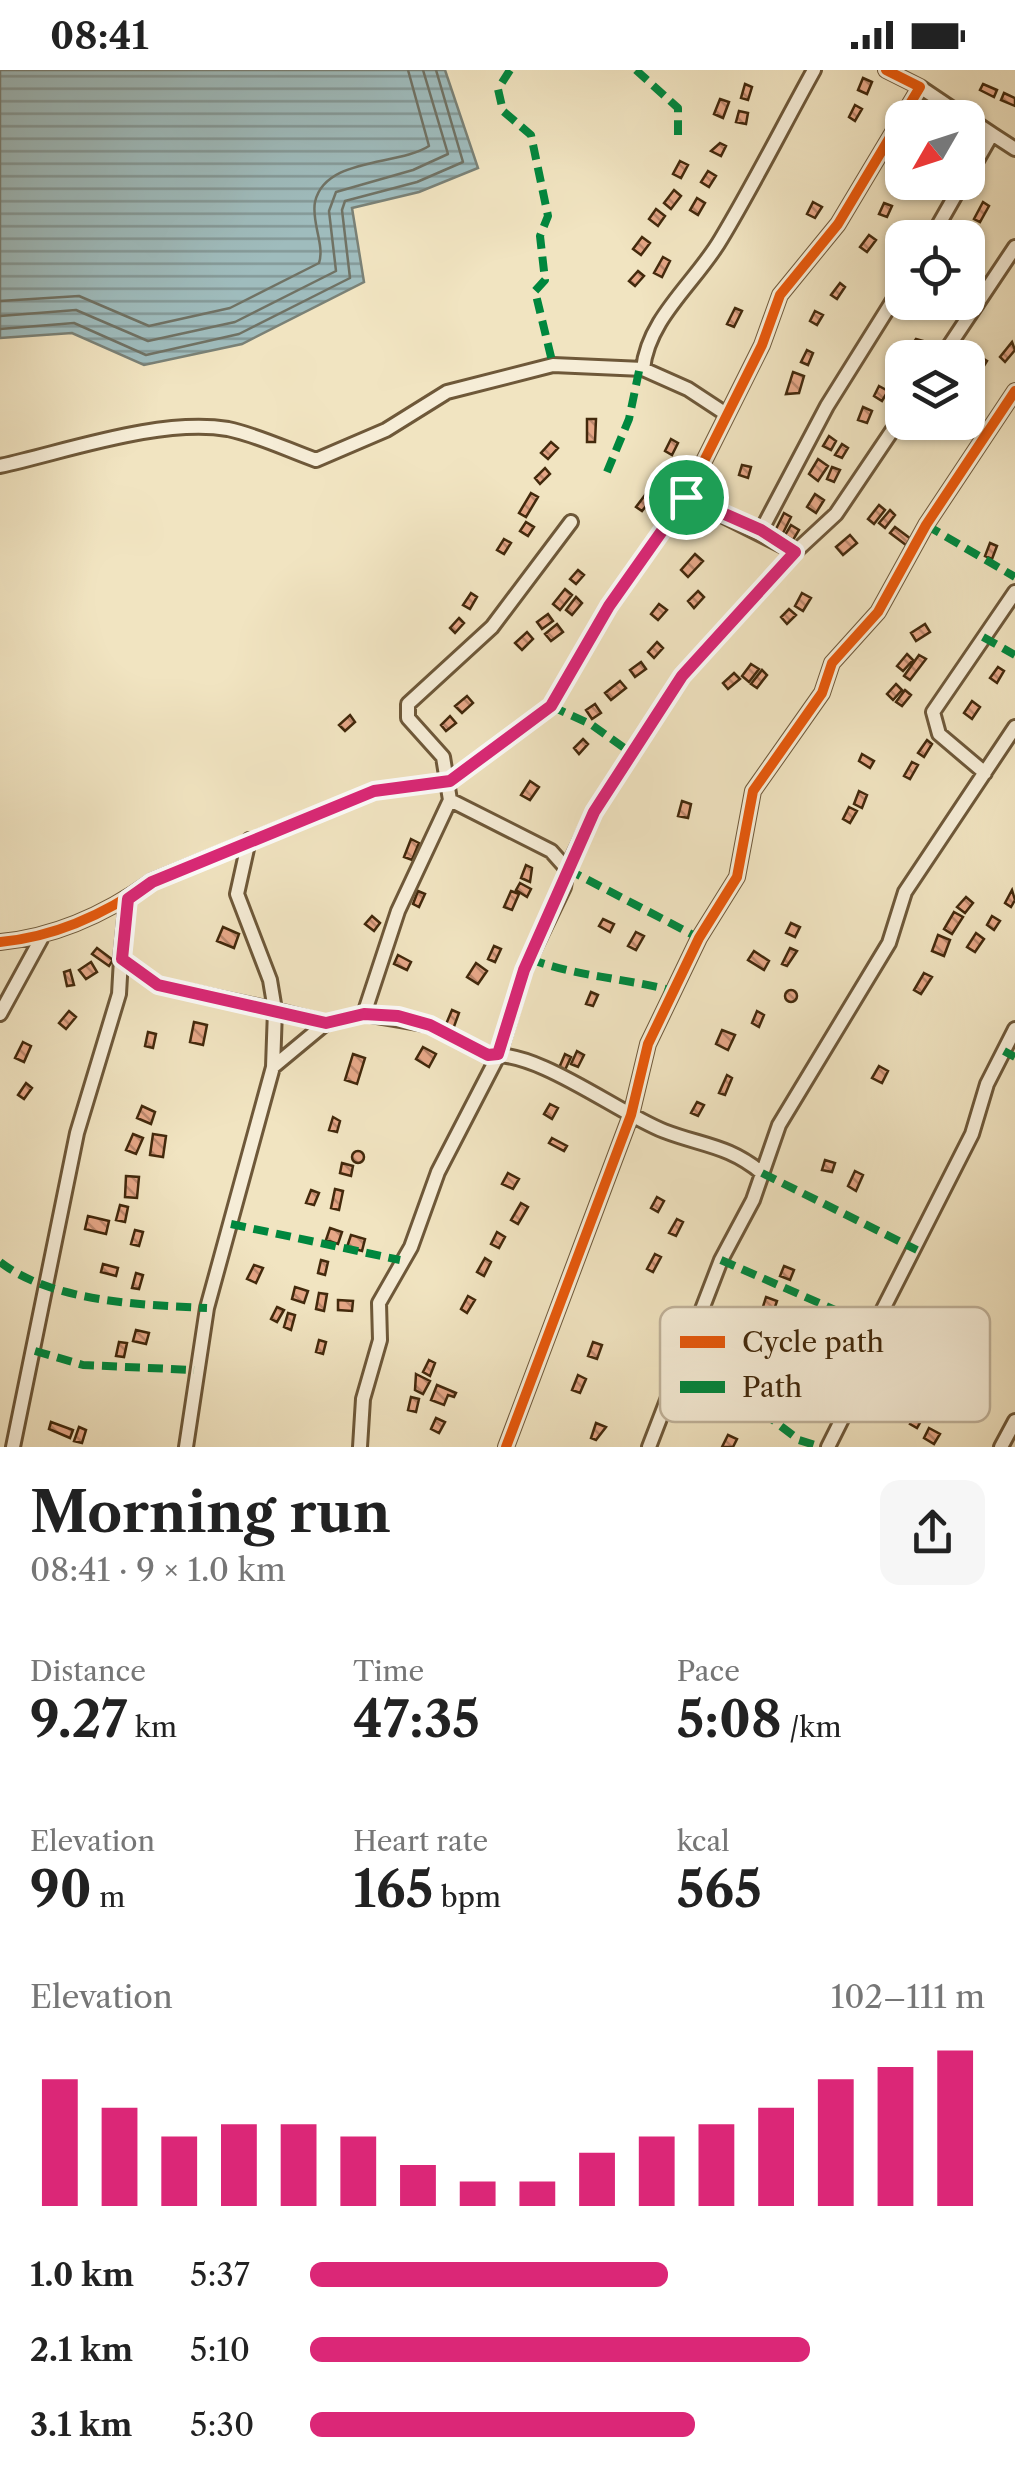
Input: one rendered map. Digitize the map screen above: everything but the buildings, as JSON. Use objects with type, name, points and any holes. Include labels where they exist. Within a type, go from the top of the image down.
[{"type":"street","points":[[643,369],[644,352],[659,322],[722,238],[814,70]]},
{"type":"street","points":[[886,70],[940,100]]},
{"type":"street","points":[[0,942],[42,938],[128,899],[152,882],[374,791],[450,781],[551,706],[609,606],[686,497],[780,295],[838,224],[920,87]]},
{"type":"street","points":[[985,130],[1015,149]]},
{"type":"street","points":[[985,146],[992,134]]},
{"type":"street","points":[[954,340],[1015,247]]},
{"type":"street","points":[[761,530],[826,406],[885,313]]},
{"type":"street","points":[[0,466],[150,432],[198,426],[231,430],[316,460],[386,430],[448,392],[553,365],[643,369],[688,389],[726,414]]},
{"type":"street","points":[[506,1447],[631,1115],[648,1044],[699,938],[738,877],[752,791],[822,693],[832,663],[878,612],[926,525],[1015,391]]},
{"type":"street","points":[[360,1447],[363,1398],[380,1340],[378,1303],[411,1247],[438,1172],[498,1054],[524,970],[564,888],[566,869],[594,812],[682,676],[795,552],[836,514],[886,440]]},
{"type":"street","points":[[686,497],[761,530],[795,552]]},
{"type":"street","points":[[364,1014],[398,911],[450,800],[444,757],[408,718],[408,704],[492,626],[570,522]]},
{"type":"street","points":[[985,772],[939,734],[933,712],[1015,592]]},
{"type":"street","points":[[704,1307],[779,1125],[889,943],[905,892],[1015,727]]},
{"type":"street","points":[[450,800],[551,850],[566,869]]},
{"type":"street","points":[[186,1447],[194,1370],[207,1308],[272,1067],[275,1010],[270,980],[237,894],[250,840]]},
{"type":"street","points":[[13,1447],[77,1133],[119,994],[128,899]]},
{"type":"street","points":[[0,1014],[42,938]]},
{"type":"street","points":[[122,959],[158,985],[326,1023]]},
{"type":"street","points":[[272,1067],[326,1023],[364,1014],[430,1025],[488,1055],[498,1054],[555,1074],[664,1131],[728,1149],[762,1173]]},
{"type":"street","points":[[884,1307],[964,1150],[987,1084],[1015,1029]]},
{"type":"street","points":[[649,1447],[660,1419]]},
{"type":"street","points":[[1001,1447],[1015,1420]]},
{"type":"street","points":[[828,1447],[841,1422]]},
{"type":"water","points":[[0,70],[445,70],[478,168],[419,192],[352,208],[364,282],[242,344],[144,365],[72,333],[0,338]]},
{"type":"marked path","points":[[510,70],[498,89],[503,111],[531,135],[548,216],[540,236],[545,280],[535,291],[553,365]]},
{"type":"marked path","points":[[636,70],[678,108],[678,135]]},
{"type":"marked path","points":[[607,472],[629,419],[639,371]]},
{"type":"marked path","points":[[926,525],[1015,577]]},
{"type":"marked path","points":[[983,637],[1015,655]]},
{"type":"marked path","points":[[551,706],[592,725],[634,755]]},
{"type":"marked path","points":[[567,869],[699,938]]},
{"type":"marked path","points":[[530,959],[674,991]]},
{"type":"marked path","points":[[1004,1051],[1015,1057]]},
{"type":"marked path","points":[[762,1173],[917,1250]]},
{"type":"marked path","points":[[231,1224],[400,1260]]},
{"type":"marked path","points":[[721,1260],[828,1307]]},
{"type":"marked path","points":[[0,1262],[45,1286],[71,1293],[127,1303],[207,1308]]},
{"type":"marked path","points":[[35,1351],[83,1365],[194,1370]]},
{"type":"marked path","points":[[775,1422],[799,1440],[821,1447]]},
{"type":"cycle path","points":[[0,942],[41,935],[80,922],[152,881],[374,791],[450,781],[551,706],[609,606],[686,497],[762,345],[780,295],[838,224],[920,87],[886,70]]},
{"type":"cycle path","points":[[506,1447],[631,1115],[648,1044],[699,938],[737,877],[753,791],[822,693],[832,663],[878,612],[926,525],[1015,391]]},
{"type":"route","points":[[686,497],[761,530],[795,552],[682,676],[594,812],[566,869],[564,888],[524,970],[498,1054],[488,1055],[430,1025],[398,1016],[364,1014],[326,1023],[158,985],[122,959],[128,899],[152,882],[374,791],[450,781],[551,706],[609,606],[686,497]]}]
